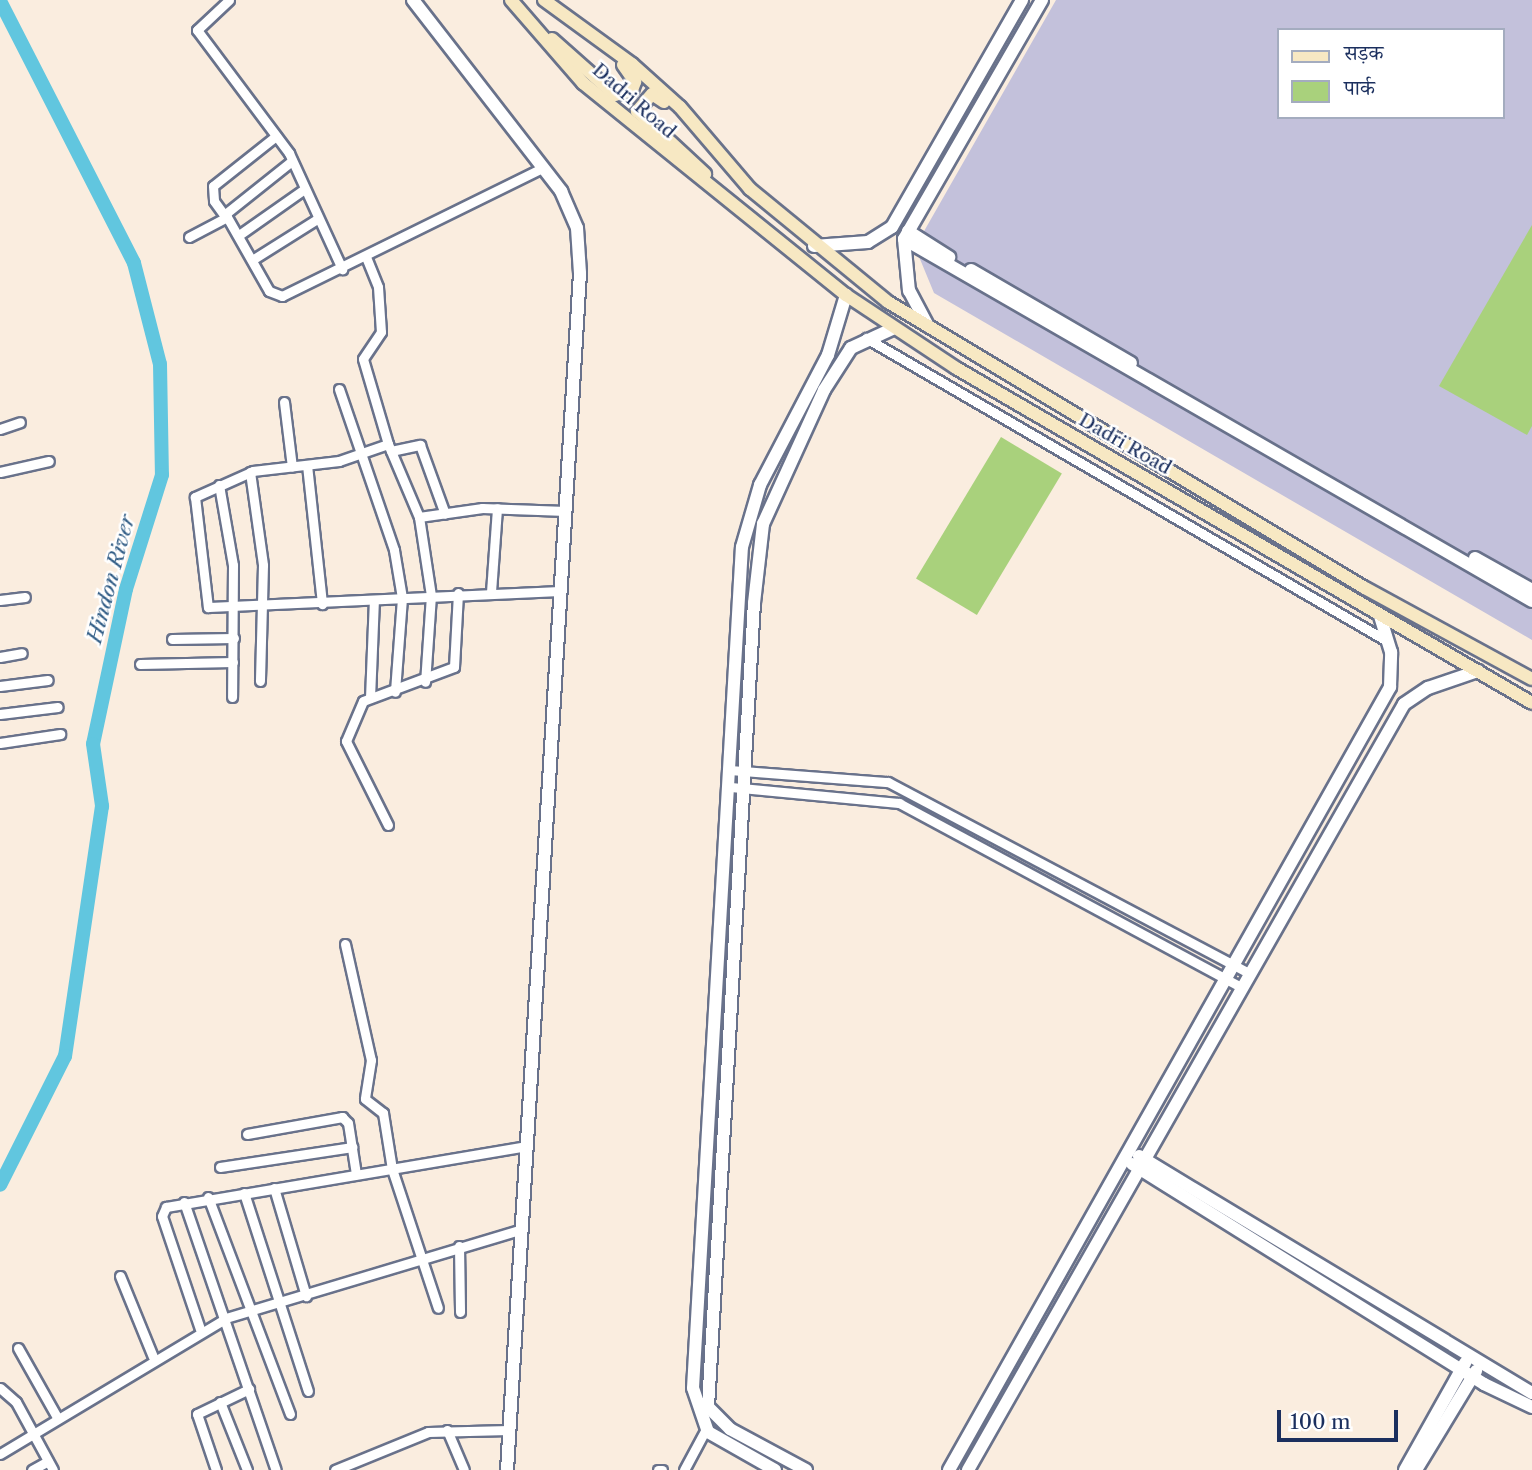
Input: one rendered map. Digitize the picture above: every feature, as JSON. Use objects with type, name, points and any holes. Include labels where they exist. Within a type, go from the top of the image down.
[{"type":"main road","name":"Dadri Road","points":[[511,0],[609,91],[632,90],[632,74],[544,0]]},
{"type":"main road","name":"Dadri Road","points":[[561,15],[632,64],[680,107],[727,167]]},
{"type":"main road","name":"Dadri Road","points":[[538,26],[583,83],[658,148],[720,189]]},
{"type":"main road","name":"Dadri Road","points":[[1532,679],[932,332],[814,246],[727,167],[659,96],[641,99],[641,118],[720,189],[846,295],[894,328],[1532,703]]},
{"type":"street","points":[[229,0],[197,30],[276,136],[292,162],[342,269]]},
{"type":"street","points":[[413,0],[542,168],[577,228],[580,273],[507,1470]]},
{"type":"street","points":[[814,246],[852,245],[880,236],[892,227],[1021,0]]},
{"type":"street","points":[[932,332],[909,291],[906,235],[931,187],[1042,0]]},
{"type":"street","points":[[276,136],[211,190],[276,297],[342,269],[542,168]]},
{"type":"street","points":[[189,237],[224,215],[292,162]]},
{"type":"street","points":[[918,180],[931,187]]},
{"type":"street","points":[[239,235],[303,190]]},
{"type":"street","points":[[252,260],[317,219]]},
{"type":"street","points":[[906,235],[1532,590]]},
{"type":"street","points":[[906,235],[1532,601]]},
{"type":"street","points":[[366,257],[378,287],[381,332],[363,359],[389,447],[419,517],[431,596],[425,682]]},
{"type":"street","points":[[775,1470],[704,1427],[694,1388],[731,770],[748,515],[828,355],[846,295]]},
{"type":"street","points":[[684,1470],[712,1415],[745,788],[763,524],[824,390],[851,348],[866,338],[894,328]]},
{"type":"street","points":[[866,338],[1387,641]]},
{"type":"street","points":[[339,389],[394,550],[402,598],[395,692]]},
{"type":"street","points":[[284,402],[292,467]]},
{"type":"street","points":[[0,429],[20,422]]},
{"type":"street","points":[[445,513],[420,445],[389,447],[363,455],[250,472],[219,485],[194,502],[206,603],[212,610],[236,610],[458,593],[561,591]]},
{"type":"street","points":[[0,472],[49,461]]},
{"type":"street","points":[[307,465],[322,604]]},
{"type":"street","points":[[250,472],[263,608],[260,681]]},
{"type":"street","points":[[219,485],[229,514],[236,610],[232,697]]},
{"type":"street","points":[[419,517],[497,508],[566,510]]},
{"type":"street","points":[[491,592],[497,508]]},
{"type":"street","points":[[388,825],[347,747],[358,707],[370,698],[425,682],[454,667],[458,593]]},
{"type":"street","points":[[0,600],[25,597]]},
{"type":"street","points":[[370,698],[374,600]]},
{"type":"street","points":[[949,1470],[1390,687],[1387,641],[1380,616]]},
{"type":"street","points":[[172,639],[234,638]]},
{"type":"street","points":[[0,657],[22,653]]},
{"type":"street","points":[[140,664],[233,662]]},
{"type":"street","points":[[968,1470],[1404,704],[1427,688],[1478,671]]},
{"type":"street","points":[[0,686],[48,680]]},
{"type":"street","points":[[0,714],[58,707]]},
{"type":"street","points":[[0,743],[60,734]]},
{"type":"street","points":[[731,770],[888,782],[1249,973]]},
{"type":"street","points":[[730,787],[900,803],[1241,987]]},
{"type":"street","points":[[1319,813],[1334,823]]},
{"type":"street","points":[[345,944],[371,1060],[365,1098],[383,1113],[392,1169],[438,1308]]},
{"type":"street","points":[[247,1135],[342,1117],[353,1147],[356,1174]]},
{"type":"street","points":[[200,1329],[162,1216],[166,1207],[208,1197],[527,1146]]},
{"type":"street","points":[[220,1167],[353,1147]]},
{"type":"street","points":[[1127,1155],[1480,1365],[1532,1393]]},
{"type":"street","points":[[1141,1163],[1467,1373],[1532,1407]]},
{"type":"street","points":[[274,1188],[306,1296]]},
{"type":"street","points":[[244,1193],[308,1391]]},
{"type":"street","points":[[208,1197],[290,1414]]},
{"type":"street","points":[[184,1202],[276,1470]]},
{"type":"street","points":[[0,1454],[34,1437],[153,1357],[200,1329],[226,1318],[279,1306],[420,1258],[522,1229]]},
{"type":"street","points":[[459,1246],[460,1312]]},
{"type":"street","points":[[120,1276],[153,1357]]},
{"type":"street","points":[[18,1348],[58,1419]]},
{"type":"street","points":[[1416,1470],[1467,1373],[1468,1357]]},
{"type":"street","points":[[1405,1470],[1467,1373],[1480,1365]]},
{"type":"street","points":[[0,1388],[16,1402],[51,1466],[32,1470]]},
{"type":"street","points":[[216,1470],[196,1418],[220,1402],[249,1389]]},
{"type":"street","points":[[220,1402],[247,1470]]},
{"type":"street","points":[[712,1415],[806,1470]]},
{"type":"street","points":[[335,1470],[447,1430],[509,1430]]},
{"type":"street","points":[[447,1430],[464,1470]]},
{"type":"shaded area","points":[[1056,0],[1532,0],[1532,640],[934,293],[915,247]]},
{"type":"green space","points":[[1532,225],[1532,426],[1527,435],[1439,386]]},
{"type":"green space","points":[[1001,437],[1062,474],[977,615],[916,578]]},
{"type":"waterway","name":"Hindon River","points":[[0,1],[134,263],[160,364],[162,475],[126,589],[93,744],[102,806],[65,1056],[0,1185]]}]
